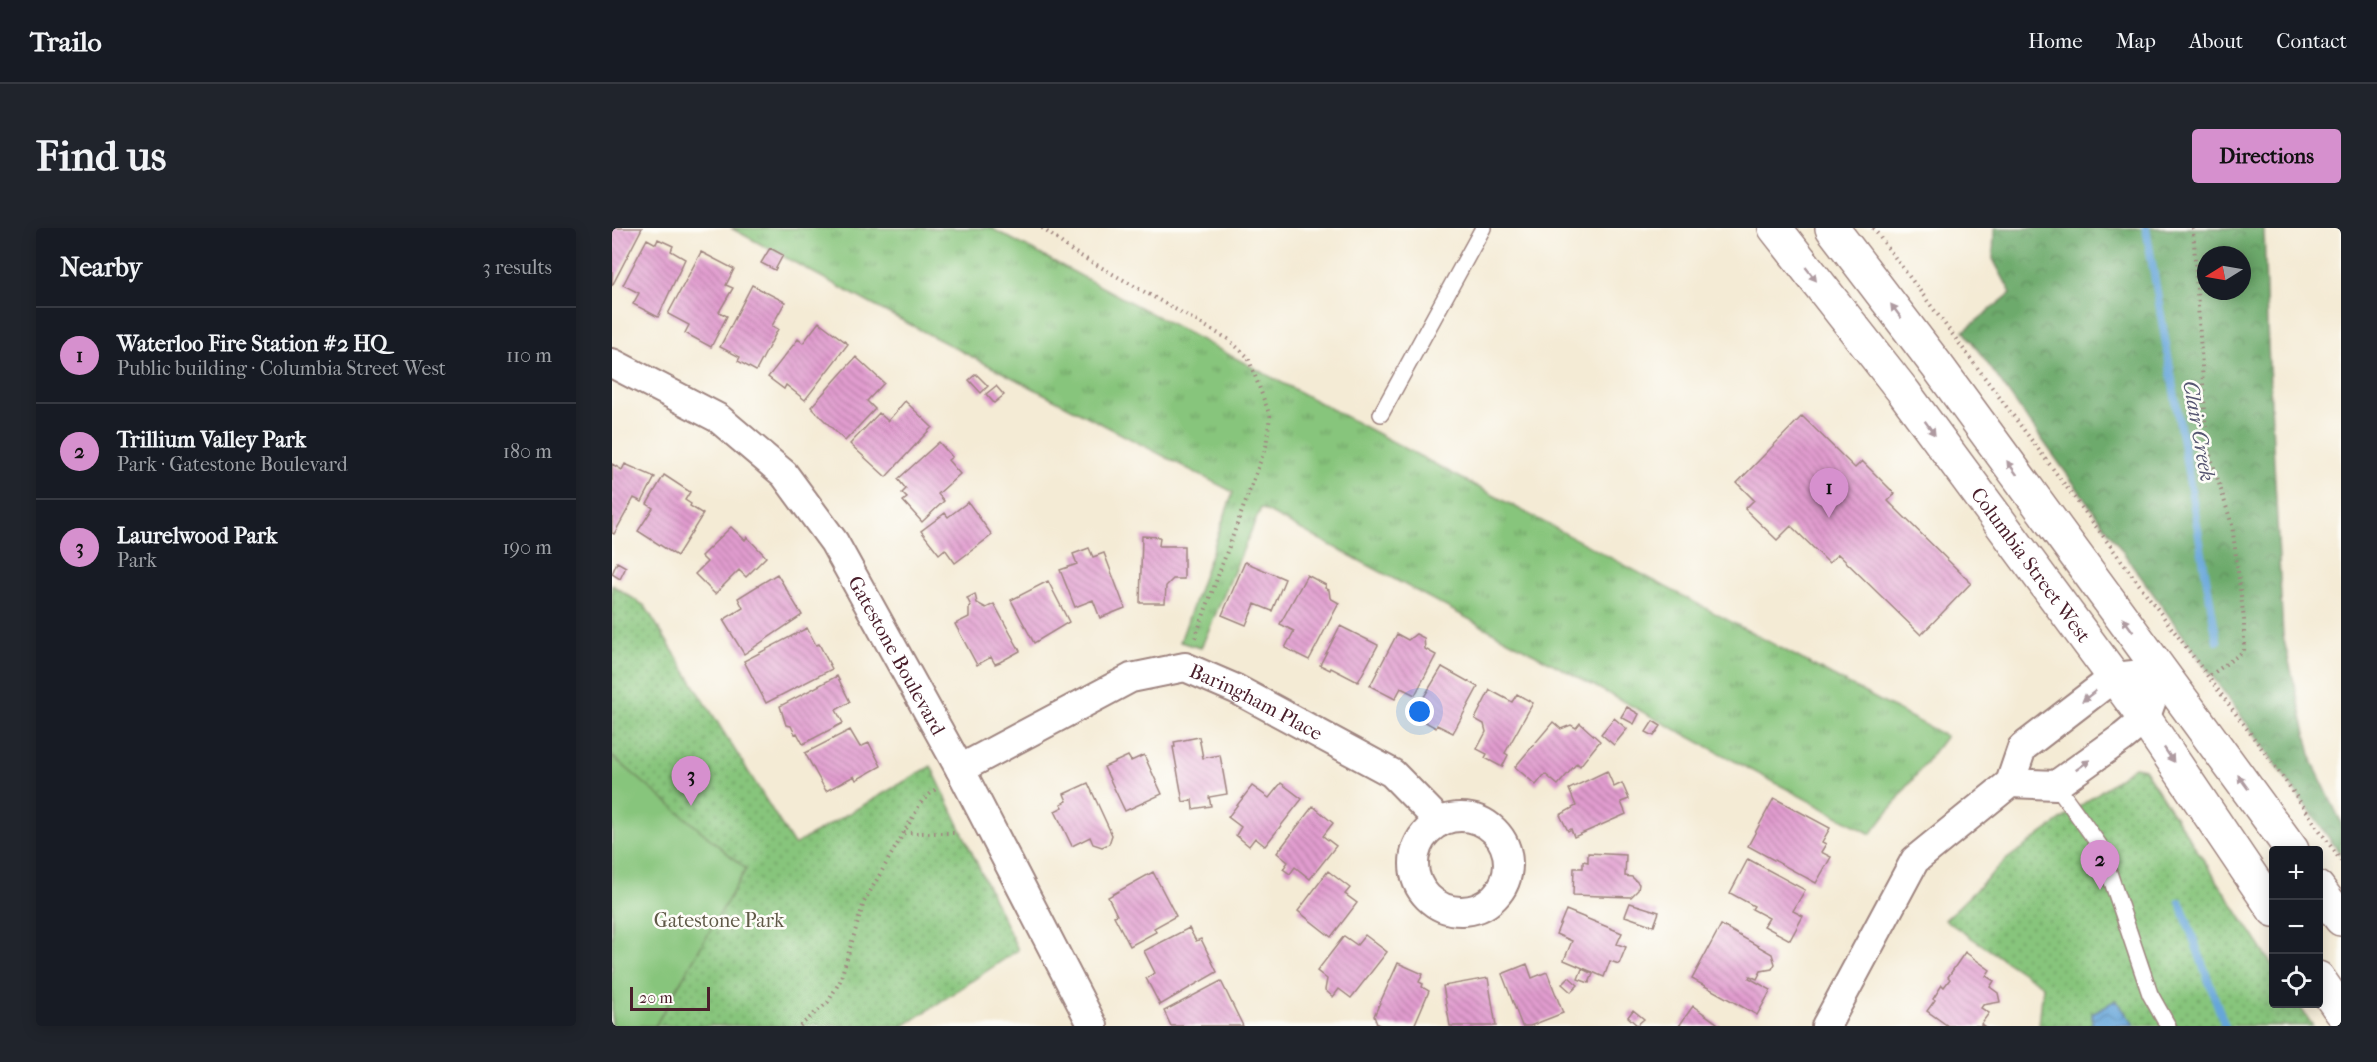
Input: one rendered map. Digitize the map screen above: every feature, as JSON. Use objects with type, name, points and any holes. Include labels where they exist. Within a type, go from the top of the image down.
[{"type":"main road","name":"Columbia Street West","points":[[1775,228],[1903,391],[2145,719],[2269,903]]},
{"type":"main road","points":[[1832,228],[1938,367],[2289,846]]},
{"type":"main road","points":[[1903,391],[1938,367]]},
{"type":"main road","points":[[2323,894],[2341,919]]},
{"type":"main road","points":[[2323,984],[2341,1011]]},
{"type":"street","name":"Gatestone Boulevard","points":[[612,363],[718,418],[784,474],[834,542],[960,769],[1093,1026]]},
{"type":"street","name":"Baringham Place","points":[[960,769],[1131,678],[1185,667],[1236,689],[1392,773],[1440,822]]},
{"type":"street","points":[[1826,1026],[1916,860],[2010,783],[2022,748],[2114,677],[2162,672],[2145,719],[2056,785],[2010,783]]},
{"type":"lane","points":[[1381,414],[1483,228]]},
{"type":"lane","points":[[2056,785],[2100,846],[2150,993],[2168,1026]]},
{"type":"path","points":[[1042,228],[1072,251],[1228,339],[1248,357],[1270,416],[1266,446],[1192,646]]},
{"type":"path","points":[[1873,228],[2280,773],[2341,861]]},
{"type":"path","points":[[2193,228],[2207,445],[2232,525],[2244,620],[2244,651],[2208,677]]},
{"type":"path","points":[[800,1026],[828,1002],[840,981],[864,902],[922,801],[960,769]]},
{"type":"path","points":[[903,833],[954,832]]},
{"type":"green space","points":[[731,228],[991,228],[1946,736],[1871,834],[1261,508],[1201,648],[1180,642],[1233,492],[884,311]]},
{"type":"green space","points":[[1994,228],[2264,228],[2283,636],[2313,763],[2341,822],[2341,855],[1964,331],[2011,293],[1993,259]]},
{"type":"green space","name":"Gatestone Park","points":[[612,585],[645,606],[794,845],[931,766],[1018,950],[904,1026],[612,1026]]},
{"type":"green space","points":[[612,756],[746,869],[655,1026],[612,1026]]},
{"type":"green space","points":[[2134,767],[2144,769],[2269,960],[2269,1008],[2301,1008],[2313,1026],[2039,1026],[2043,986],[1945,920],[2007,859]]},
{"type":"water","points":[[2116,1000],[2135,1026],[2092,1026],[2092,1013]]},
{"type":"building","points":[[612,228],[642,228],[612,286]]},
{"type":"building","points":[[647,239],[656,244],[658,239],[673,246],[671,251],[685,259],[658,317],[633,304],[639,293],[623,285]]},
{"type":"building","points":[[770,248],[783,255],[775,270],[761,263]]},
{"type":"building","points":[[701,252],[734,269],[726,285],[733,288],[719,312],[727,316],[711,347],[685,333],[689,325],[668,314]]},
{"type":"building","points":[[752,285],[785,302],[772,326],[778,329],[756,371],[738,361],[740,357],[720,347]]},
{"type":"building","points":[[819,322],[848,344],[805,400],[786,385],[784,389],[768,377],[798,339],[803,343]]},
{"type":"building","points":[[856,357],[884,383],[867,401],[875,409],[845,441],[811,407]]},
{"type":"building","points":[[976,374],[988,386],[981,393],[969,380]]},
{"type":"building","points":[[996,386],[1004,395],[994,403],[986,394]]},
{"type":"building","points":[[905,401],[932,427],[886,477],[850,444],[879,413],[888,421]]},
{"type":"building","points":[[1802,416],[1855,468],[1862,461],[1895,494],[1888,501],[1971,583],[1921,635],[1838,554],[1829,563],[1791,526],[1777,540],[1745,509],[1754,500],[1737,483]]},
{"type":"building","points":[[939,442],[952,457],[948,460],[960,474],[938,494],[944,501],[922,522],[903,501],[907,498],[902,493],[906,489],[898,479]]},
{"type":"building","points":[[612,464],[622,470],[625,464],[655,477],[642,502],[634,498],[614,534],[612,533]]},
{"type":"building","points":[[664,475],[690,492],[685,500],[703,514],[677,556],[638,531],[653,508],[647,504]]},
{"type":"building","points":[[968,502],[992,535],[955,563],[945,549],[939,554],[921,531],[945,513],[948,517]]},
{"type":"building","points":[[731,527],[745,540],[747,537],[766,557],[746,577],[739,570],[715,594],[695,574],[707,562],[701,556]]},
{"type":"building","points":[[1142,536],[1160,537],[1159,546],[1184,546],[1184,579],[1173,579],[1166,586],[1165,603],[1140,603]]},
{"type":"building","points":[[1089,548],[1093,557],[1104,553],[1125,608],[1100,618],[1093,600],[1075,607],[1060,570],[1077,564],[1073,554]]},
{"type":"building","points":[[617,562],[626,567],[620,579],[612,574]]},
{"type":"building","points":[[1245,562],[1285,579],[1272,611],[1255,604],[1246,625],[1222,615]]},
{"type":"building","points":[[777,574],[802,615],[744,654],[723,620],[743,608],[738,598]]},
{"type":"building","points":[[1307,575],[1326,585],[1325,588],[1329,590],[1330,598],[1339,603],[1309,660],[1285,648],[1294,631],[1280,624]]},
{"type":"building","points":[[1048,581],[1069,622],[1034,643],[1011,600]]},
{"type":"building","points":[[975,594],[977,603],[986,608],[994,604],[1020,651],[995,664],[991,657],[977,665],[955,624],[969,617],[971,606],[967,598]]},
{"type":"building","points":[[1340,626],[1378,645],[1358,682],[1320,665]]},
{"type":"building","points":[[807,628],[816,645],[819,644],[832,669],[766,703],[744,661]]},
{"type":"building","points":[[1397,634],[1408,640],[1416,634],[1424,638],[1425,649],[1436,655],[1415,695],[1401,688],[1395,699],[1370,686]]},
{"type":"building","points":[[1442,667],[1478,687],[1453,733],[1437,725],[1436,728],[1413,715]]},
{"type":"building","points":[[837,676],[850,702],[836,710],[843,723],[803,744],[791,726],[786,725],[780,706]]},
{"type":"building","points":[[1490,690],[1512,702],[1517,694],[1533,703],[1505,753],[1508,755],[1502,767],[1485,758],[1487,754],[1477,749],[1486,732],[1484,724],[1475,719]]},
{"type":"building","points":[[1627,707],[1639,714],[1634,724],[1621,717]]},
{"type":"building","points":[[1614,718],[1627,729],[1614,745],[1601,734]]},
{"type":"building","points":[[1653,721],[1661,726],[1654,736],[1646,732]]},
{"type":"building","points":[[1553,722],[1561,729],[1571,725],[1576,728],[1580,723],[1600,741],[1580,766],[1577,763],[1558,785],[1545,774],[1536,785],[1515,767]]},
{"type":"building","points":[[850,730],[860,747],[869,743],[881,766],[856,780],[854,776],[826,791],[805,753]]},
{"type":"building","points":[[1199,737],[1203,758],[1220,755],[1227,794],[1209,797],[1211,806],[1193,809],[1192,800],[1183,802],[1173,747],[1175,747],[1174,742]]},
{"type":"building","points":[[1144,755],[1162,794],[1125,811],[1104,767],[1128,756],[1131,761]]},
{"type":"building","points":[[1607,771],[1614,787],[1622,783],[1629,799],[1621,802],[1626,814],[1574,837],[1571,829],[1568,831],[1560,815],[1576,806],[1569,789]]},
{"type":"building","points":[[1088,783],[1112,835],[1109,844],[1102,847],[1093,844],[1090,837],[1072,846],[1055,811],[1063,807],[1061,804],[1067,801],[1064,794]]},
{"type":"building","points":[[1281,783],[1302,799],[1265,846],[1255,838],[1249,846],[1236,835],[1241,827],[1228,817],[1252,786],[1269,798]]},
{"type":"building","points":[[1774,798],[1830,828],[1822,842],[1826,844],[1821,852],[1831,857],[1816,883],[1748,846]]},
{"type":"building","points":[[1313,806],[1333,823],[1323,836],[1336,846],[1310,879],[1295,867],[1290,874],[1283,869],[1288,862],[1277,853]]},
{"type":"building","points":[[1588,853],[1626,855],[1625,876],[1632,877],[1639,884],[1638,890],[1631,897],[1573,895],[1574,868],[1583,868],[1583,861],[1588,862]]},
{"type":"building","points":[[1748,859],[1805,890],[1793,911],[1803,916],[1790,940],[1764,926],[1769,918],[1752,909],[1754,906],[1730,893]]},
{"type":"building","points":[[1328,871],[1350,888],[1345,894],[1357,903],[1331,937],[1298,911]]},
{"type":"building","points":[[1153,872],[1176,916],[1154,928],[1156,932],[1130,946],[1114,916],[1117,915],[1108,897]]},
{"type":"building","points":[[1630,903],[1659,912],[1654,926],[1625,916]]},
{"type":"building","points":[[1566,910],[1622,933],[1617,944],[1626,947],[1619,964],[1610,961],[1604,977],[1564,960],[1572,941],[1556,934]]},
{"type":"building","points":[[1721,925],[1772,954],[1775,964],[1772,969],[1761,971],[1757,979],[1750,976],[1749,978],[1771,990],[1757,1015],[1692,979]]},
{"type":"building","points":[[1189,928],[1196,941],[1201,939],[1217,972],[1160,1005],[1146,978],[1155,973],[1144,951]]},
{"type":"building","points":[[1365,935],[1387,952],[1351,998],[1339,989],[1333,997],[1325,990],[1327,979],[1317,971],[1344,936],[1357,945]]},
{"type":"building","points":[[1965,952],[1990,970],[1986,976],[1994,981],[1990,987],[1998,993],[2000,1002],[1983,1005],[1981,1008],[1989,1013],[1981,1024],[1984,1026],[1948,1026],[1927,1011],[1942,985],[1944,987],[1950,979],[1948,977]]},
{"type":"building","points":[[1398,963],[1423,974],[1419,982],[1429,991],[1414,1026],[1381,1026],[1377,1024],[1374,1016]]},
{"type":"building","points":[[1527,964],[1532,978],[1547,972],[1563,1013],[1530,1026],[1522,1026],[1502,974]]},
{"type":"building","points":[[1582,969],[1593,974],[1589,983],[1578,979]]},
{"type":"building","points":[[1569,977],[1578,985],[1571,992],[1562,984]]},
{"type":"building","points":[[1488,978],[1496,1026],[1450,1026],[1443,986]]},
{"type":"building","points":[[1221,981],[1243,1026],[1171,1026],[1164,1011]]},
{"type":"building","points":[[1693,1006],[1721,1026],[1679,1026]]},
{"type":"building","points":[[1633,1010],[1644,1019],[1637,1025],[1628,1017]]},
{"type":"waterway","name":"Clair Creek","points":[[2146,228],[2217,641]]},
{"type":"waterway","name":"Clair Creek","points":[[2180,902],[2225,1026]]},
{"type":"place","name":"Waterloo Fire Station #2 HQ","points":[[1829,518]]},
{"type":"place","name":"Laurelwood Park","points":[[691,806]]},
{"type":"place","name":"Trillium Valley Park","points":[[2100,890]]}]
